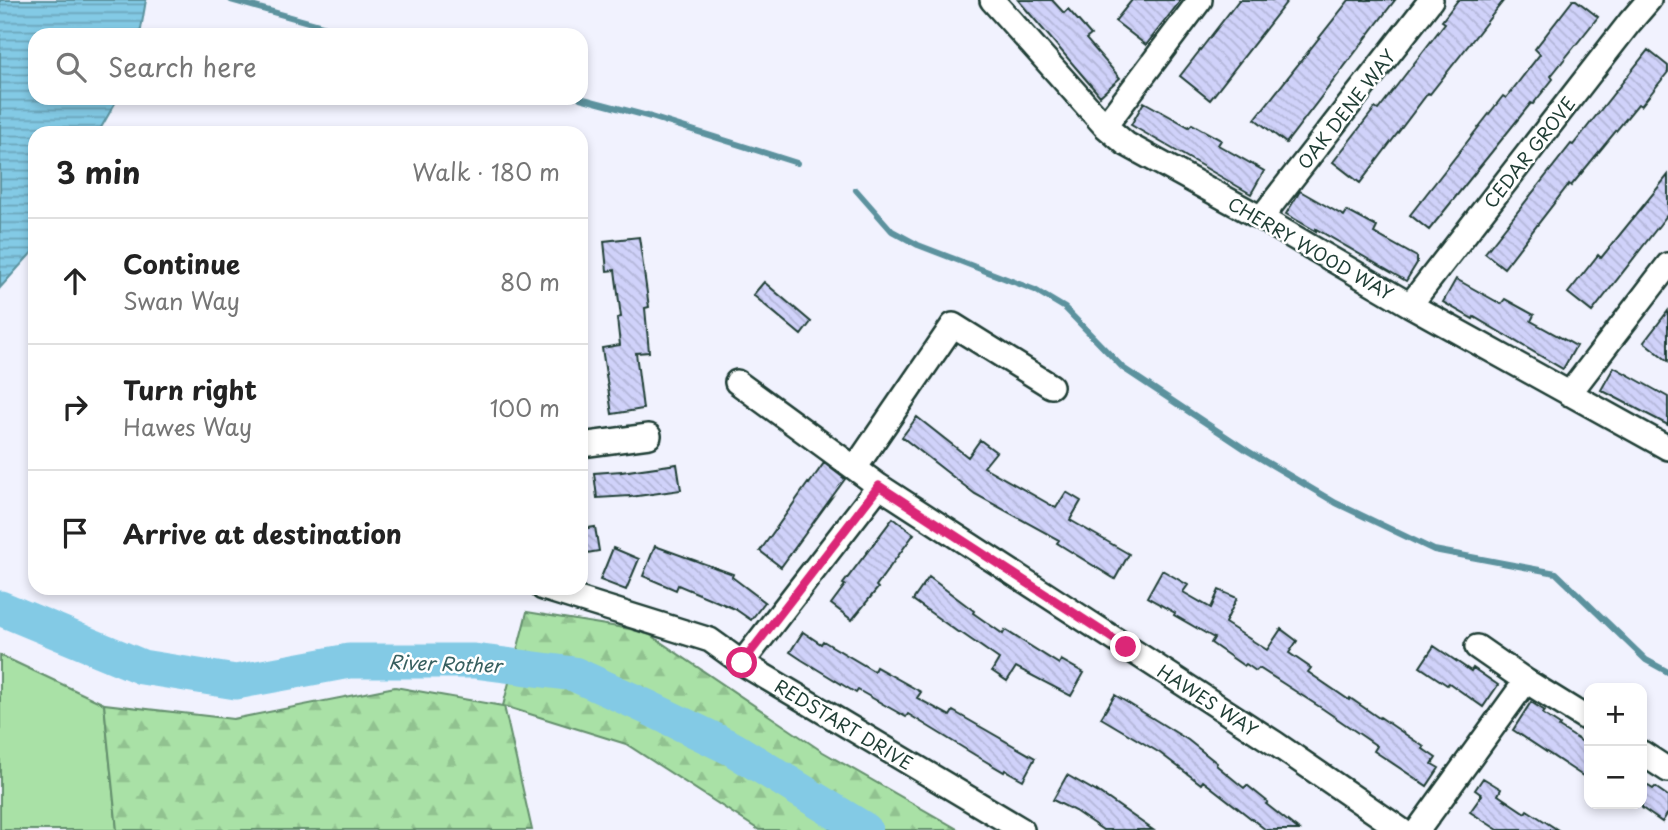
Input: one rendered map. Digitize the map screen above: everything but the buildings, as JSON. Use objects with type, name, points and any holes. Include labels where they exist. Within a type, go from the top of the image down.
[{"type":"street","name":"CHERRY WOOD WAY","points":[[992,0],[1105,126],[1126,144],[1668,448]]},
{"type":"street","points":[[1105,126],[1200,0]]},
{"type":"street","name":"OAK DENE WAY","points":[[1261,218],[1431,0]]},
{"type":"street","name":"CEDAR GROVE","points":[[1410,305],[1649,0]]},
{"type":"street","points":[[1569,394],[1668,265]]},
{"type":"street","points":[[855,468],[953,325],[1051,386]]},
{"type":"street","name":"HAWES WAY","points":[[737,382],[879,486],[1276,744],[1401,830]]},
{"type":"street","points":[[588,444],[649,436]]},
{"type":"street","points":[[742,663],[879,486]]},
{"type":"street","name":"REDSTART DRIVE","points":[[565,595],[710,640],[742,663],[1022,830]]},
{"type":"street","points":[[1477,647],[1584,717]]},
{"type":"street","points":[[1418,830],[1526,681]]},
{"type":"street","points":[[1647,756],[1668,769]]},
{"type":"green space","points":[[527,612],[630,629],[650,635],[823,752],[959,830],[759,830],[626,744],[504,706],[532,830],[117,830],[104,704],[233,719],[395,687],[503,706]]},
{"type":"green space","points":[[0,655],[104,704],[117,830],[0,830]]},
{"type":"water","points":[[0,0],[146,0],[141,28],[28,28],[28,105],[114,105],[102,126],[28,126],[28,257],[0,288]]},
{"type":"waterway","points":[[231,0],[329,28]]},
{"type":"waterway","points":[[588,100],[797,163]]},
{"type":"waterway","points":[[856,190],[892,231],[918,245],[1035,290],[1065,308],[1123,368],[1248,451],[1336,503],[1434,550],[1556,573],[1646,660],[1668,672]]},
{"type":"waterway","name":"River Rother","points":[[0,608],[142,667],[236,682],[349,661],[474,661],[574,674],[733,749],[865,830]]},
{"type":"route","points":[[742,663],[879,486],[1126,647]]}]
